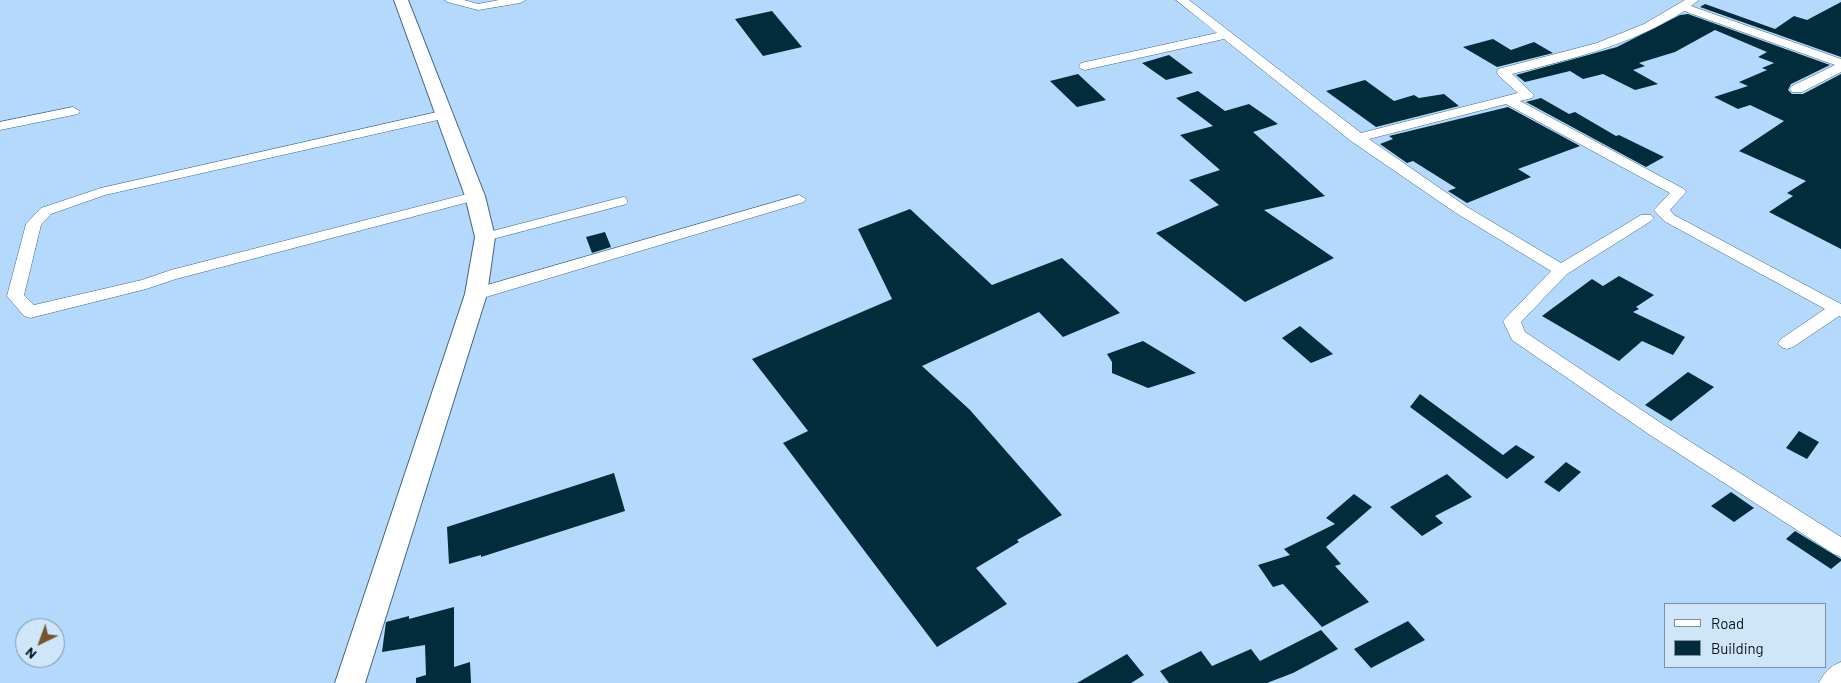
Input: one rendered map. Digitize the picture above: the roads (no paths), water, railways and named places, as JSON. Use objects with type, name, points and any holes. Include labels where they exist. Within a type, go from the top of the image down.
[{"type":"street","points":[[350,683],[476,294],[485,237],[475,196],[446,114],[401,0]]},
{"type":"street","points":[[451,0],[478,7],[520,0]]},
{"type":"street","points":[[1182,0],[1356,138],[1438,196],[1528,253],[1561,270]]},
{"type":"street","points":[[1356,138],[1527,95],[1503,72],[1584,52],[1621,39],[1672,16],[1688,4],[1841,65]]},
{"type":"street","points":[[1085,66],[1226,35]]},
{"type":"street","points":[[1797,88],[1841,65]]},
{"type":"street","points":[[1508,100],[1679,192],[1662,210],[1669,218],[1839,310],[1787,343]]},
{"type":"street","points":[[0,126],[73,111]]},
{"type":"street","points":[[446,114],[101,192],[46,211],[34,224],[15,296],[30,312],[146,284],[171,275],[475,196]]},
{"type":"street","points":[[476,294],[798,199]]},
{"type":"street","points":[[1646,218],[1561,270],[1512,321],[1518,336],[1649,425],[1841,548]]},
{"type":"street","points":[[1831,683],[1841,673]]},
{"type":"lane","points":[[485,237],[623,201]]}]
